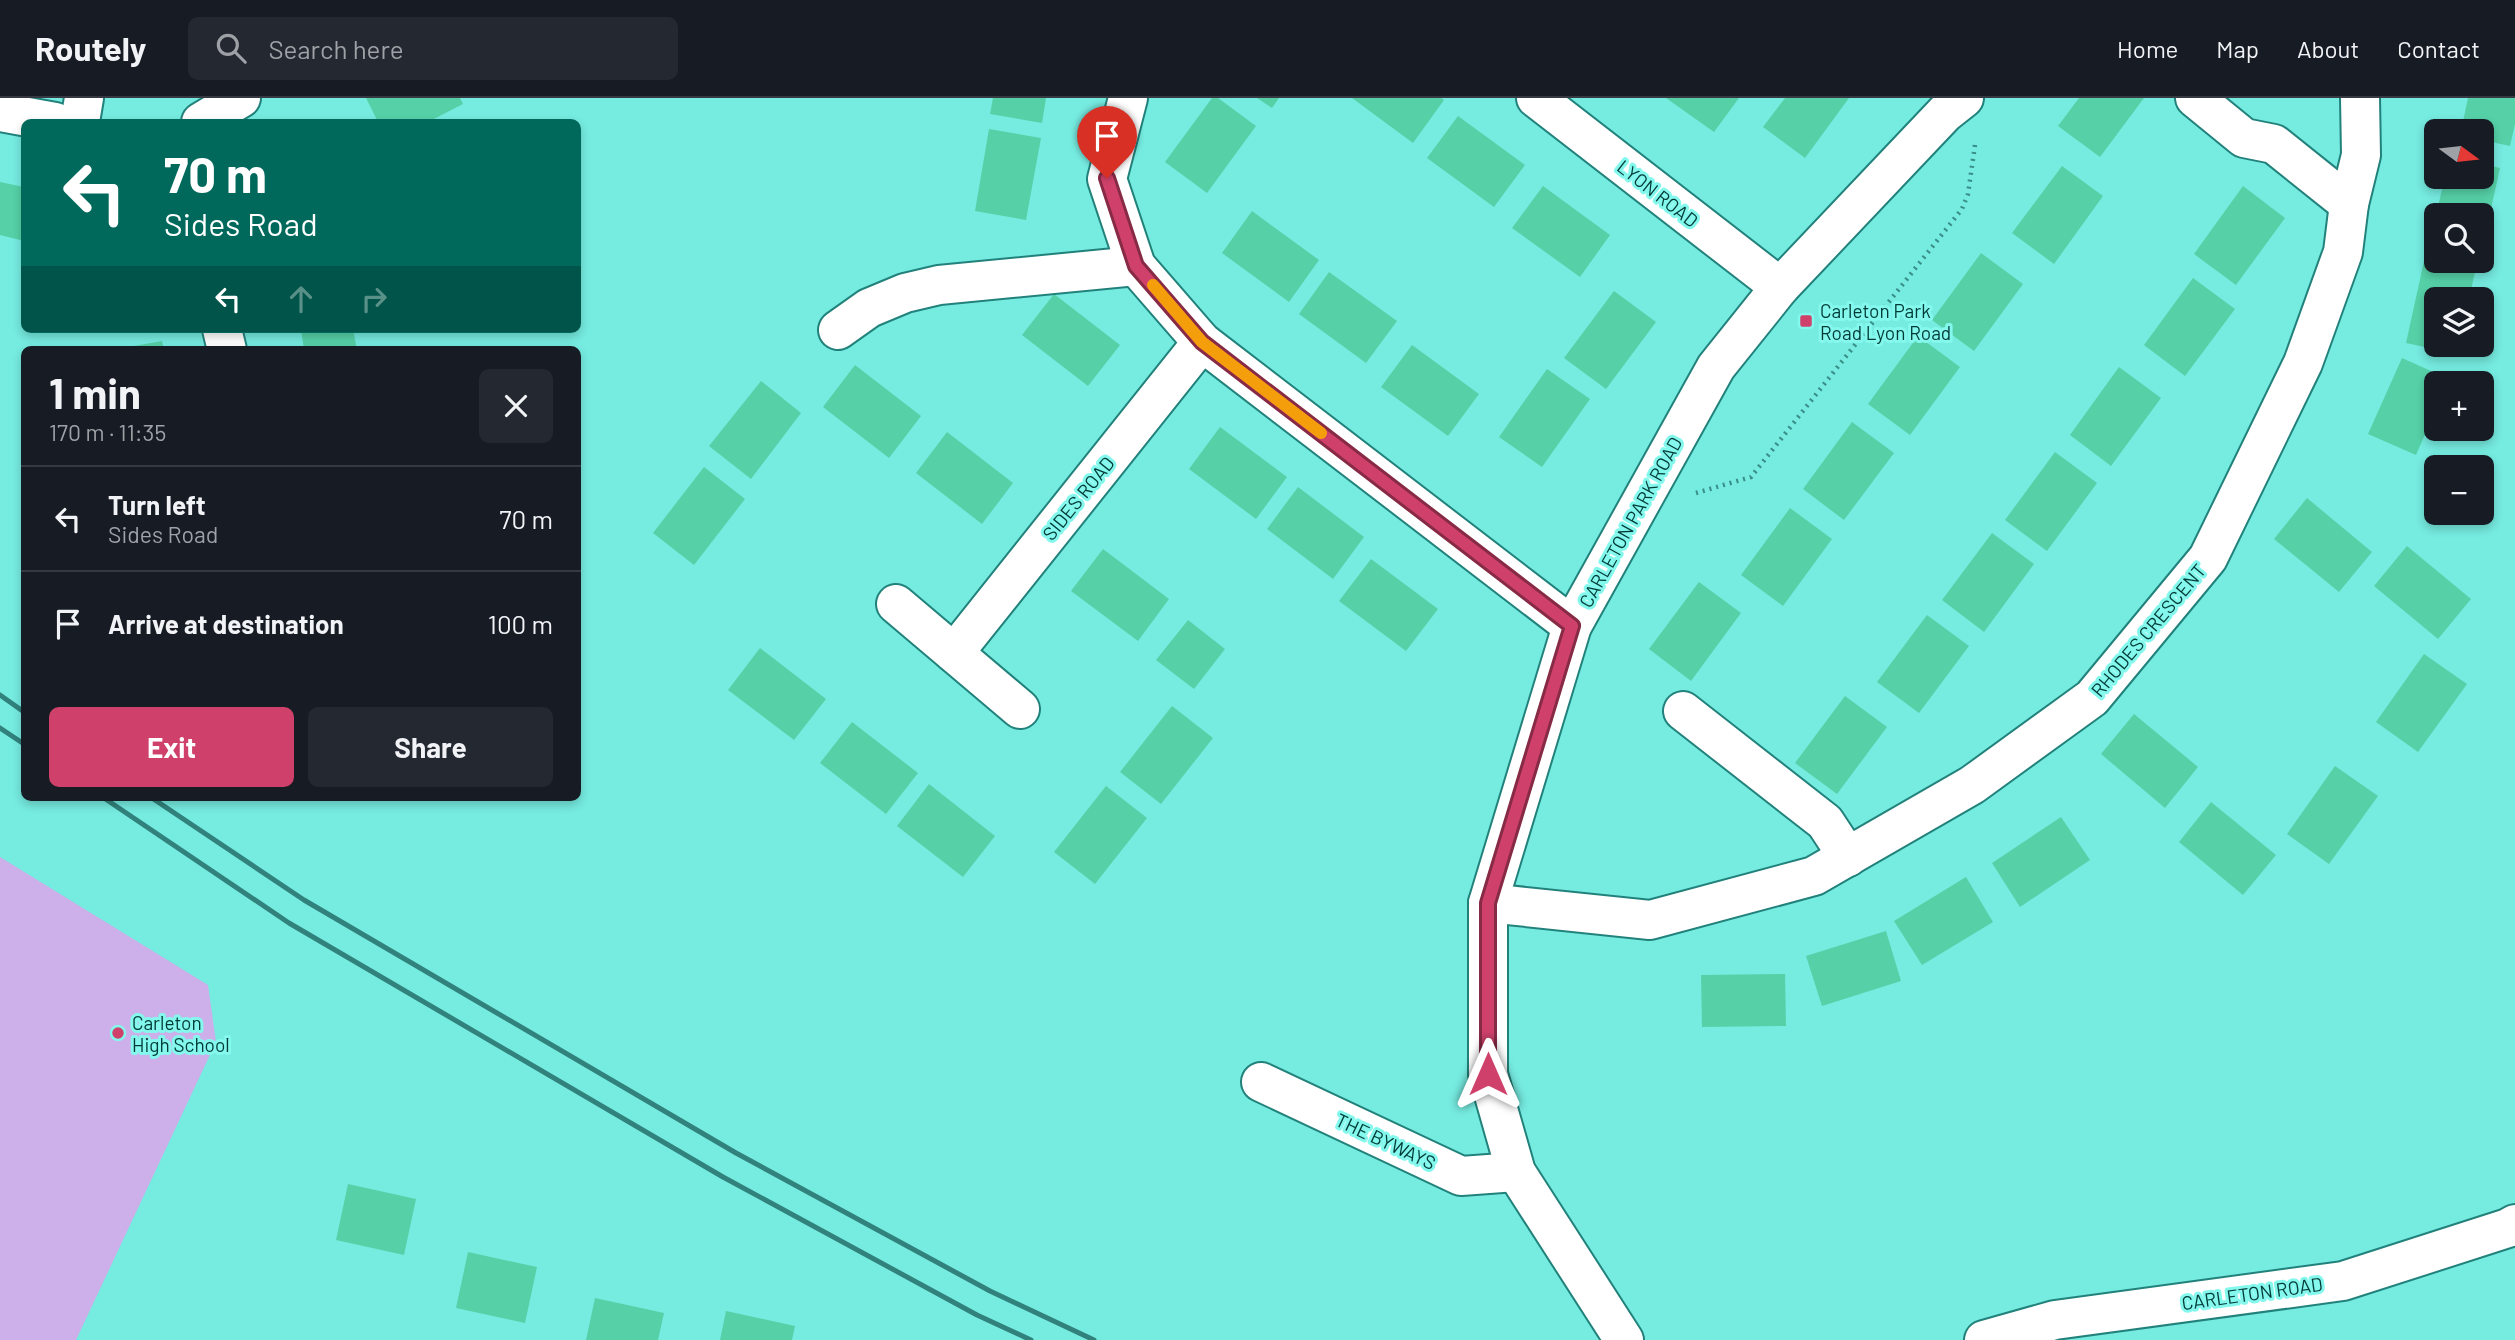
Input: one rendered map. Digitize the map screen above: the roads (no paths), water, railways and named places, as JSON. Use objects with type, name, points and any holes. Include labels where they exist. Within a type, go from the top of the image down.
[{"type":"street","points":[[80,119],[84,98]]},
{"type":"street","points":[[206,119],[241,98]]},
{"type":"street","points":[[1128,98],[1107,178],[1136,266],[1202,342],[1572,626]]},
{"type":"street","name":"LYON ROAD","points":[[1536,98],[1780,287]]},
{"type":"street","points":[[2195,98],[2244,138],[2274,144],[2349,204]]},
{"type":"street","name":"RHODES CRESCENT","points":[[1488,903],[1650,920],[1814,876],[1972,785],[2092,698],[2208,558],[2303,363],[2343,252],[2349,204],[2361,155],[2360,98]]},
{"type":"street","name":"CARLETON PARK ROAD","points":[[1624,1340],[1516,1172],[1488,1074],[1488,903],[1572,626],[1716,367],[1780,287],[1955,106]]},
{"type":"street","points":[[0,112],[38,119]]},
{"type":"street","points":[[838,330],[869,308],[905,293],[939,285],[1136,266]]},
{"type":"street","name":"SIDES ROAD","points":[[954,653],[1202,342]]},
{"type":"street","points":[[895,604],[1020,709]]},
{"type":"street","points":[[1683,711],[1825,822],[1848,857]]},
{"type":"street","name":"THE BYWAYS","points":[[1261,1082],[1461,1176],[1516,1172]]},
{"type":"street","name":"CARLETON ROAD","points":[[1984,1340],[2055,1320],[2343,1281],[2515,1224]]},
{"type":"railway","points":[[0,695],[21,710]]},
{"type":"railway","points":[[0,728],[21,742]]},
{"type":"railway","points":[[108,801],[289,923],[723,1177],[977,1315],[1031,1340]]},
{"type":"railway","points":[[156,801],[304,900],[736,1153],[990,1291],[1094,1340]]},
{"type":"place","name":"Carleton Park Road Lyon Road","points":[[1806,321]]},
{"type":"place","name":"Carleton High School","points":[[118,1033]]}]
